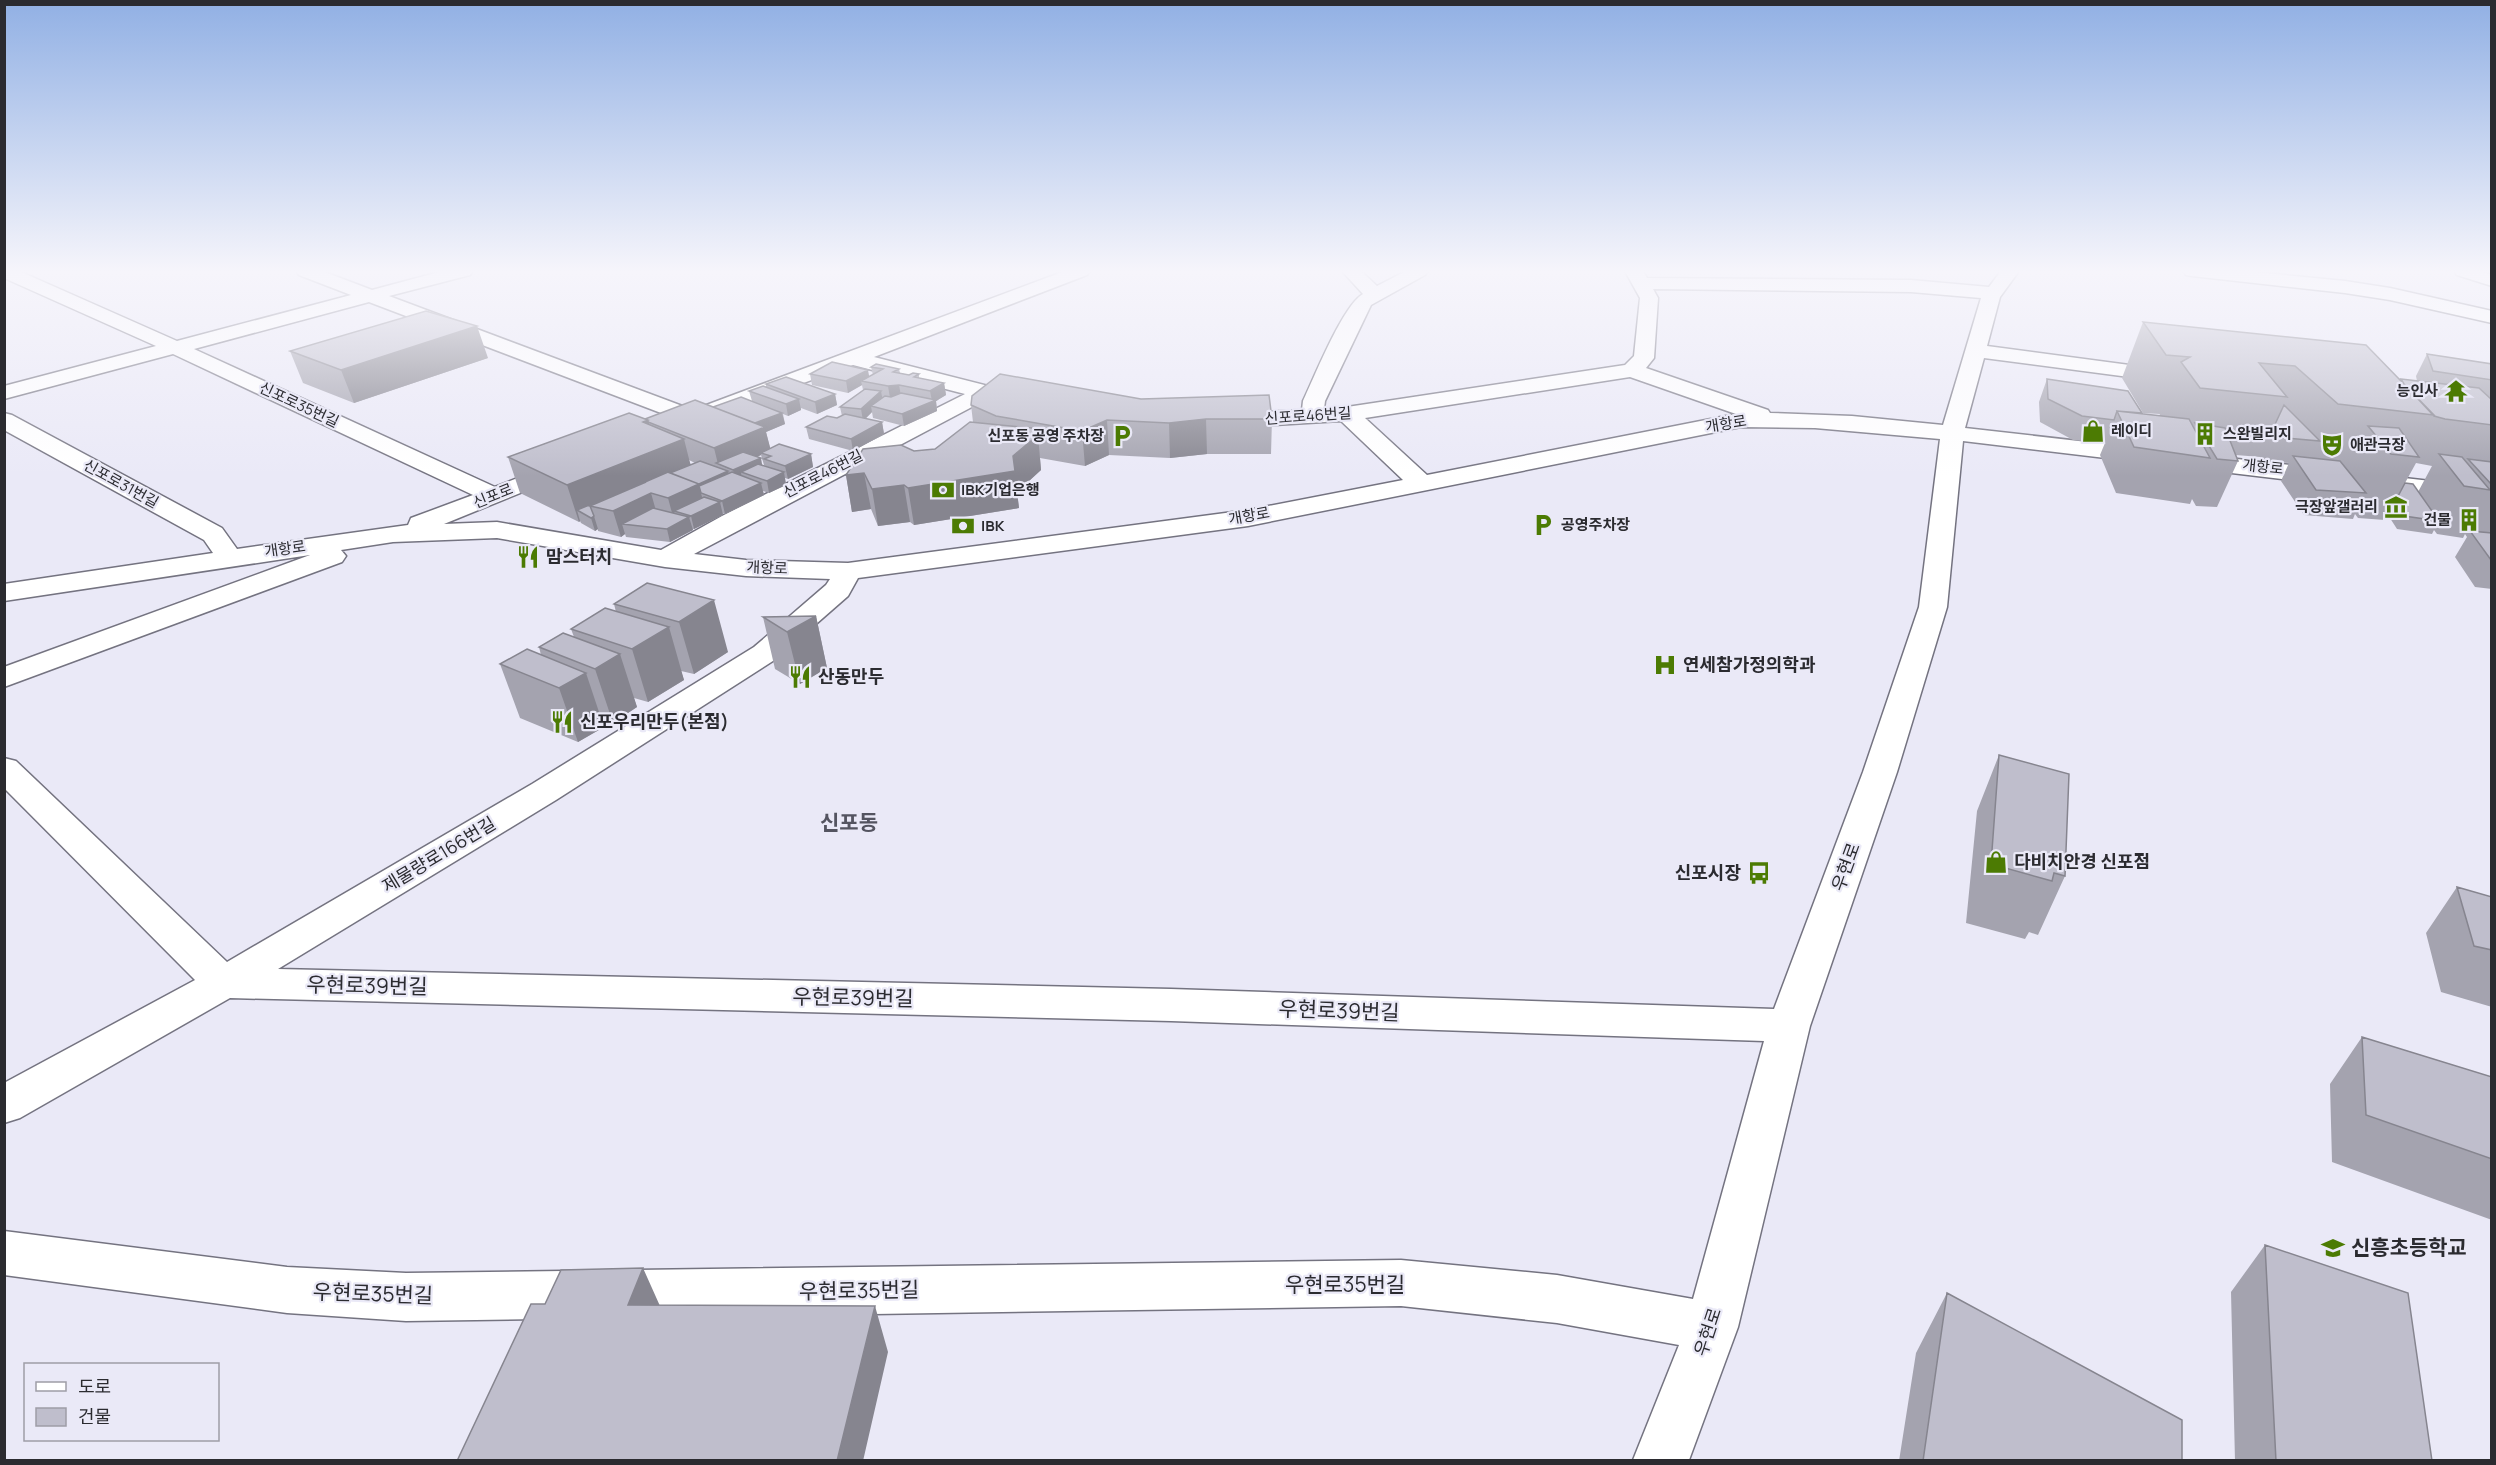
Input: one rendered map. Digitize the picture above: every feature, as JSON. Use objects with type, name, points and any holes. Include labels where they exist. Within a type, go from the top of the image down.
[{"type":"street","name":"신포로35번길","points":[[157,339],[495,496]]},
{"type":"street","points":[[4,393],[213,339]]},
{"type":"street","points":[[485,339],[690,417]]},
{"type":"street","points":[[659,429],[902,339]]},
{"type":"street","points":[[1312,416],[1314,401],[1343,339]]},
{"type":"street","points":[[1645,339],[1644,358],[1632,370],[1770,419]]},
{"type":"street","name":"우현로","points":[[1661,1461],[1712,1327],[1789,1026],[1880,772],[1934,607],[1952,434],[1980,339]]},
{"type":"street","points":[[1976,351],[2186,378]]},
{"type":"street","points":[[853,358],[983,393],[1045,406]]},
{"type":"street","name":"신포로46번길","points":[[1203,422],[1347,414],[1632,370]]},
{"type":"street","name":"신포로46번길","points":[[665,559],[983,393]]},
{"type":"street","points":[[1347,414],[1420,483]]},
{"type":"street","name":"개항로","points":[[4,593],[393,534],[497,530],[665,559],[746,568],[848,571],[1248,518],[1741,420],[1796,418],[2299,471],[2492,496]]},
{"type":"street","name":"신포로31번길","points":[[4,420],[213,534],[230,557]]},
{"type":"street","name":"신포로","points":[[4,678],[495,496],[576,461]]},
{"type":"street","name":"제물량로166번길","points":[[4,1105],[223,983],[544,792],[765,653],[838,590],[848,571]]},
{"type":"street","points":[[4,768],[223,983]]},
{"type":"street","name":"우현로39번길","points":[[223,983],[1172,1005],[1789,1026]]},
{"type":"street","name":"우현로35번길","points":[[4,1253],[287,1290],[406,1297],[1401,1283],[1557,1299],[1712,1327]]},
{"type":"building","points":[[330,339],[436,339],[341,370],[290,351]]},
{"type":"building","points":[[2155,339],[2311,339],[2366,345],[2434,415],[2338,404],[2295,366],[2259,363],[2287,397],[2200,388],[2181,362],[2190,357],[2166,355]]},
{"type":"building","points":[[2427,354],[2492,364],[2492,380],[2433,371]]},
{"type":"building","points":[[832,362],[868,370],[846,381],[810,374]]},
{"type":"building","points":[[876,364],[899,369],[893,372],[919,374],[914,377],[944,383],[930,391],[861,381],[883,369],[871,367]]},
{"type":"building","points":[[1000,374],[1141,399],[1269,395],[1272,419],[1206,419],[1169,423],[1107,420],[1082,431],[996,416],[971,405],[972,396]]},
{"type":"building","points":[[786,377],[835,394],[815,402],[766,384]]},
{"type":"building","points":[[2047,379],[2128,391],[2142,413],[2117,411],[2114,420],[2082,416],[2048,399]]},
{"type":"building","points":[[2401,379],[2479,388],[2492,400],[2492,425],[2434,416]]},
{"type":"building","points":[[763,386],[799,399],[786,404],[749,391]]},
{"type":"building","points":[[865,389],[881,391],[861,409],[840,407]]},
{"type":"building","points":[[901,393],[936,400],[902,414],[871,406],[885,396],[891,397]]},
{"type":"building","points":[[741,397],[782,413],[755,423],[713,407]]},
{"type":"building","points":[[695,400],[765,427],[714,448],[645,419]]},
{"type":"building","points":[[2284,405],[2320,441],[2274,437],[2271,433]]},
{"type":"building","points":[[2117,411],[2189,419],[2210,458],[2134,447]]},
{"type":"building","points":[[629,413],[648,420],[643,422],[684,439],[567,485],[508,457]]},
{"type":"building","points":[[845,414],[882,422],[851,439],[806,427],[827,416],[837,418]]},
{"type":"building","points":[[970,422],[1032,428],[1038,435],[1013,456],[1015,471],[908,488],[904,485],[872,489],[864,473],[846,475],[863,449],[901,445],[914,451],[935,449]]},
{"type":"building","points":[[2195,423],[2225,428],[2238,461],[2217,459]]},
{"type":"building","points":[[2368,426],[2399,428],[2419,457],[2391,454]]},
{"type":"building","points":[[779,444],[811,454],[785,466],[764,459],[771,456],[761,453]]},
{"type":"building","points":[[743,452],[761,458],[733,470],[716,463]]},
{"type":"building","points":[[2439,454],[2462,457],[2490,490],[2464,486]]},
{"type":"building","points":[[2293,456],[2340,461],[2366,493],[2316,490]]},
{"type":"building","points":[[2468,459],[2492,462],[2492,485]]},
{"type":"building","points":[[700,461],[728,471],[699,484],[670,473]]},
{"type":"building","points":[[758,464],[784,472],[767,481],[741,472]]},
{"type":"building","points":[[668,472],[699,484],[668,498],[651,493],[613,511],[590,506]]},
{"type":"building","points":[[732,472],[761,483],[722,501],[701,493],[699,486]]},
{"type":"building","points":[[646,482],[590,506],[594,516],[591,518],[577,510]]},
{"type":"building","points":[[2405,483],[2413,484],[2439,521],[2404,516],[2395,502]]},
{"type":"building","points":[[704,497],[720,502],[691,516],[674,511]]},
{"type":"building","points":[[653,508],[689,517],[667,529],[622,524]]},
{"type":"building","points":[[2470,531],[2492,533],[2492,560],[2491,560]]},
{"type":"building","points":[[647,583],[714,600],[679,622],[614,604]]},
{"type":"building","points":[[605,608],[669,627],[632,649],[571,629]]},
{"type":"building","points":[[816,616],[787,632],[763,617]]},
{"type":"building","points":[[563,633],[620,654],[595,669],[539,647]]},
{"type":"building","points":[[527,649],[586,673],[559,688],[500,664]]},
{"type":"building","points":[[1999,755],[2069,774],[2065,876],[2054,873],[2052,881],[1991,864]]},
{"type":"building","points":[[2457,887],[2492,897],[2492,950],[2474,946]]},
{"type":"building","points":[[2362,1037],[2492,1077],[2492,1159],[2366,1115]]},
{"type":"building","points":[[2265,1245],[2408,1293],[2432,1461],[2276,1461]]},
{"type":"building","points":[[643,1268],[628,1305],[875,1306],[837,1461],[457,1461],[531,1304],[545,1304],[561,1270]]},
{"type":"building","points":[[1947,1293],[2182,1420],[2182,1461],[1923,1461]]},
{"type":"place","name":"능인사","points":[[2456,391]]},
{"type":"place","name":"레이디","points":[[2093,431]]},
{"type":"place","name":"스완빌리지","points":[[2205,434]]},
{"type":"place","name":"신포동 공영 주차장","points":[[1122,436]]},
{"type":"place","name":"애관극장","points":[[2332,445]]},
{"type":"place","name":"IBK기업은행","points":[[943,490]]},
{"type":"place","name":"극장앞갤러리","points":[[2396,507]]},
{"type":"place","name":"건물","points":[[2469,520]]},
{"type":"place","name":"공영주차장","points":[[1543,525]]},
{"type":"place","name":"IBK","points":[[963,526]]},
{"type":"place","name":"맘스터치","points":[[528,557]]},
{"type":"place","name":"연세참가정의학과","points":[[1665,665]]},
{"type":"place","name":"산동만두","points":[[800,677]]},
{"type":"place","name":"신포우리만두(본점)","points":[[562,722]]},
{"type":"place","name":"다비치안경 신포점","points":[[1996,862]]},
{"type":"place","name":"신포시장","points":[[1759,873]]},
{"type":"place","name":"신흥초등학교","points":[[2333,1248]]},
{"type":"district","name":"신포동","points":[[849,823]]}]
